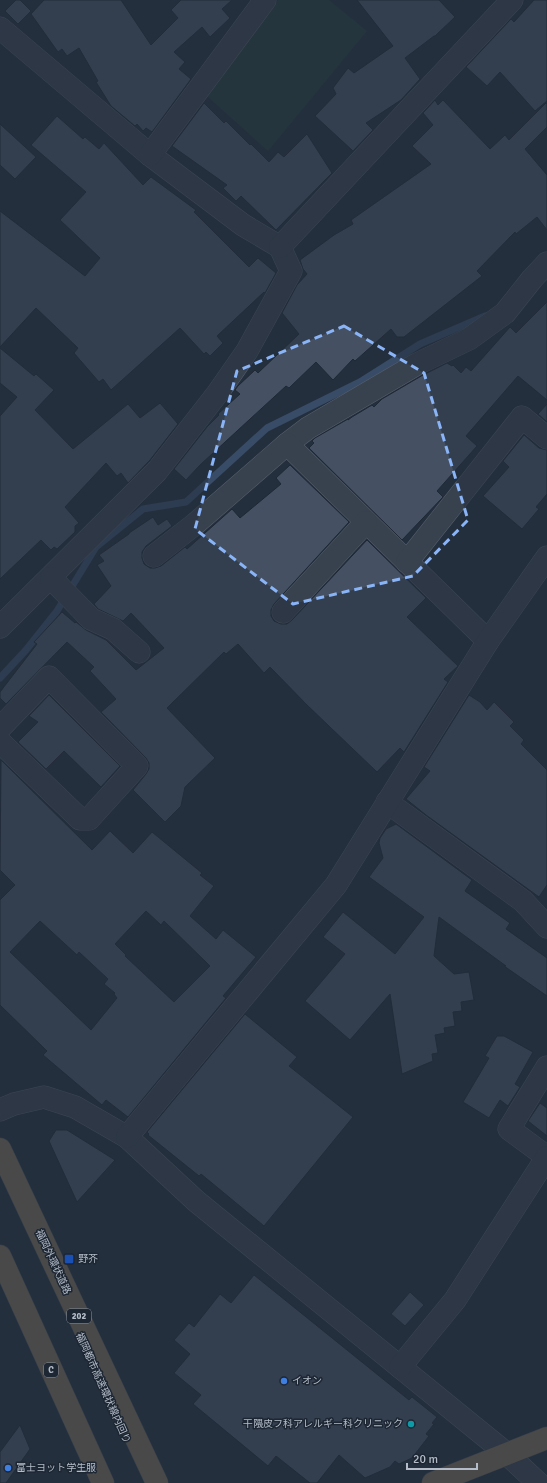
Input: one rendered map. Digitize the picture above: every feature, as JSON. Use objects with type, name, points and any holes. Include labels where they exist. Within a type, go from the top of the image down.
[{"type":"highway","name":"福岡外環状道路","points":[[0,1149],[157,1483]]},
{"type":"highway","name":"福岡都市高速環状線内回り","points":[[0,1163],[146,1483]]},
{"type":"highway","name":"C","points":[[0,1256],[103,1483]]},
{"type":"highway","points":[[0,1266],[97,1483]]},
{"type":"highway","points":[[433,1483],[547,1438]]},
{"type":"street","points":[[150,155],[265,0]]},
{"type":"street","points":[[280,247],[512,0]]},
{"type":"street","points":[[0,28],[150,155],[243,225],[280,247],[292,271],[247,351],[217,394],[157,471],[0,627]]},
{"type":"street","points":[[154,556],[308,428],[417,364],[469,339],[506,313],[532,279],[547,264]]},
{"type":"street","points":[[407,562],[522,417],[547,438]]},
{"type":"street","points":[[287,444],[488,641]]},
{"type":"street","points":[[284,612],[366,522]]},
{"type":"street","points":[[126,1137],[336,885],[488,641],[547,557]]},
{"type":"street","points":[[51,578],[90,619],[114,629],[139,652]]},
{"type":"street","points":[[0,728],[49,677],[137,766],[88,819],[80,819],[0,742]]},
{"type":"street","points":[[387,802],[524,901],[547,927]]},
{"type":"street","points":[[400,1367],[455,1300],[547,1157],[509,1128],[547,1066]]},
{"type":"street","points":[[0,1110],[14,1104],[44,1097],[75,1107],[126,1137],[196,1201],[507,1454],[538,1483]]},
{"type":"highlighted area","points":[[344,326],[424,373],[468,520],[413,576],[293,604],[195,529],[237,371]]},
{"type":"green space","points":[[278,0],[329,0],[367,31],[268,151],[207,96]]},
{"type":"building","points":[[16,0],[20,0],[31,11],[18,24],[5,11]]},
{"type":"building","points":[[44,0],[121,0],[151,45],[178,18],[171,10],[181,0],[232,0],[222,9],[230,18],[210,37],[202,27],[174,52],[185,62],[179,69],[191,79],[152,132],[146,128],[143,131],[137,124],[135,126],[111,106],[96,82],[98,81],[79,48],[67,56],[62,49],[58,52],[31,14]]},
{"type":"building","points":[[357,0],[439,0],[455,17],[435,36],[405,58],[420,79],[401,100],[366,123],[373,130],[353,151],[315,116],[336,94],[333,88],[348,68],[354,73],[393,46]]},
{"type":"building","points":[[534,0],[547,0],[547,101],[535,111],[500,72],[487,86],[466,67],[511,19],[514,22]]},
{"type":"building","points":[[435,100],[438,105],[443,100],[490,149],[505,135],[509,140],[546,103],[547,104],[547,127],[525,149],[547,175],[547,230],[537,217],[516,234],[515,232],[477,271],[482,276],[404,337],[397,337],[391,329],[355,361],[353,359],[333,380],[316,362],[289,388],[286,386],[200,465],[186,480],[174,469],[207,427],[219,415],[218,414],[240,394],[235,390],[238,386],[255,370],[258,373],[299,334],[282,313],[297,285],[307,274],[303,269],[300,260],[334,235],[353,224],[351,220],[431,164],[412,146],[433,125],[423,113]]},
{"type":"building","points":[[204,103],[224,123],[226,121],[269,162],[278,152],[284,157],[307,134],[332,173],[276,230],[241,196],[236,201],[223,188],[227,185],[172,146]]},
{"type":"building","points":[[57,116],[83,139],[85,137],[99,149],[104,143],[143,185],[151,177],[196,210],[194,212],[249,267],[258,258],[276,273],[265,293],[264,292],[217,336],[223,343],[210,356],[206,352],[204,354],[180,328],[111,390],[103,379],[99,382],[74,353],[78,348],[36,308],[0,347],[0,211],[85,276],[100,258],[60,220],[86,192],[31,145]]},
{"type":"building","points":[[0,124],[36,157],[15,179],[0,165]]},
{"type":"building","points":[[547,302],[547,400],[518,376],[466,436],[477,446],[437,491],[443,497],[402,540],[309,448],[314,443],[312,441],[315,438],[372,405],[374,407],[382,399],[447,363],[452,366],[453,365],[461,373],[466,367],[471,371],[510,327],[516,333]]},
{"type":"building","points":[[0,348],[34,376],[36,374],[54,390],[35,410],[73,449],[128,404],[140,418],[160,403],[178,424],[150,460],[128,483],[121,473],[117,476],[106,463],[65,507],[79,523],[75,526],[75,532],[57,549],[54,547],[51,550],[41,540],[0,579],[0,416],[17,397],[0,383]]},
{"type":"building","points":[[547,404],[547,422],[538,414]]},
{"type":"building","points":[[524,435],[539,448],[547,450],[547,494],[536,507],[539,509],[522,529],[483,496],[509,467],[503,461]]},
{"type":"building","points":[[290,465],[349,522],[274,604],[271,610],[271,616],[274,621],[281,624],[287,624],[292,620],[367,540],[426,598],[407,617],[458,666],[444,679],[448,682],[404,752],[400,748],[377,772],[307,705],[270,667],[264,673],[238,644],[226,654],[224,652],[167,708],[215,758],[185,787],[181,806],[165,822],[133,790],[149,769],[149,763],[146,758],[101,712],[116,699],[90,671],[94,667],[67,642],[6,704],[0,698],[0,692],[37,644],[34,642],[62,612],[86,630],[106,640],[136,670],[164,648],[131,613],[123,621],[98,609],[94,604],[111,586],[97,565],[104,561],[99,555],[153,517],[158,525],[167,519],[172,526],[146,546],[142,552],[144,564],[150,568],[161,566],[185,547],[187,549],[232,509],[240,518],[281,484],[276,478]]},
{"type":"building","points":[[49,695],[120,766],[101,787],[64,751],[46,769],[18,742],[38,722],[29,716]]},
{"type":"building","points":[[469,695],[480,702],[487,710],[494,702],[514,722],[510,726],[524,740],[521,744],[547,770],[547,885],[539,897],[406,799],[430,771],[424,767]]},
{"type":"building","points":[[1,760],[92,850],[110,831],[133,853],[152,832],[202,873],[200,875],[214,886],[190,916],[216,939],[223,930],[256,957],[223,996],[226,998],[128,1117],[106,1100],[102,1105],[43,1055],[47,1051],[0,1005],[0,900],[15,885],[0,870]],"holes":[[[146,911],[161,925],[164,921],[210,966],[174,1002],[125,956],[126,955],[115,944]],[[40,921],[77,955],[79,952],[108,979],[104,984],[115,993],[114,994],[117,998],[91,1030],[10,952]]]},
{"type":"building","points":[[396,824],[472,880],[465,891],[510,923],[506,929],[547,958],[547,996],[439,917],[434,956],[454,974],[469,972],[474,1000],[461,1002],[462,1011],[453,1012],[455,1026],[444,1028],[445,1033],[435,1035],[438,1053],[432,1054],[433,1061],[402,1074],[390,994],[350,1040],[305,1001],[345,954],[323,937],[343,912],[395,954],[424,917],[369,877],[383,858],[379,843],[380,838],[386,829]]},
{"type":"building","points":[[245,1014],[297,1057],[289,1066],[353,1117],[264,1226],[201,1174],[199,1176],[148,1135],[149,1134],[147,1132]]},
{"type":"building","points":[[497,1036],[504,1036],[533,1052],[515,1084],[520,1087],[508,1106],[500,1100],[489,1118],[463,1102],[489,1058],[485,1056]]},
{"type":"building","points":[[540,1103],[547,1108],[547,1136],[528,1121]]},
{"type":"building","points":[[56,1130],[67,1130],[115,1160],[77,1202],[49,1141]]},
{"type":"building","name":"イオン","points":[[254,1275],[409,1400],[412,1397],[437,1417],[432,1423],[434,1424],[426,1434],[429,1436],[412,1458],[399,1464],[395,1461],[390,1467],[365,1478],[339,1455],[317,1483],[310,1483],[276,1456],[268,1466],[193,1404],[201,1395],[174,1373],[190,1354],[174,1340],[189,1323],[194,1327],[220,1294],[231,1303]]},
{"type":"building","points":[[410,1292],[424,1305],[405,1326],[391,1314]]},
{"type":"building","name":"富士ヨット学生服","points":[[20,1425],[30,1449],[6,1483],[0,1483],[0,1452]]},
{"type":"waterway","points":[[0,678],[26,650],[57,611],[96,547],[143,509],[186,502],[267,428],[360,382],[420,344],[485,316]]},
{"type":"place","name":"野芥","points":[[69,1259]]},
{"type":"place","name":"イオン","points":[[284,1381]]},
{"type":"place","name":"干隈皮フ科アレルギー科クリニック","points":[[411,1424]]},
{"type":"place","name":"富士ヨット学生服","points":[[8,1468]]}]
